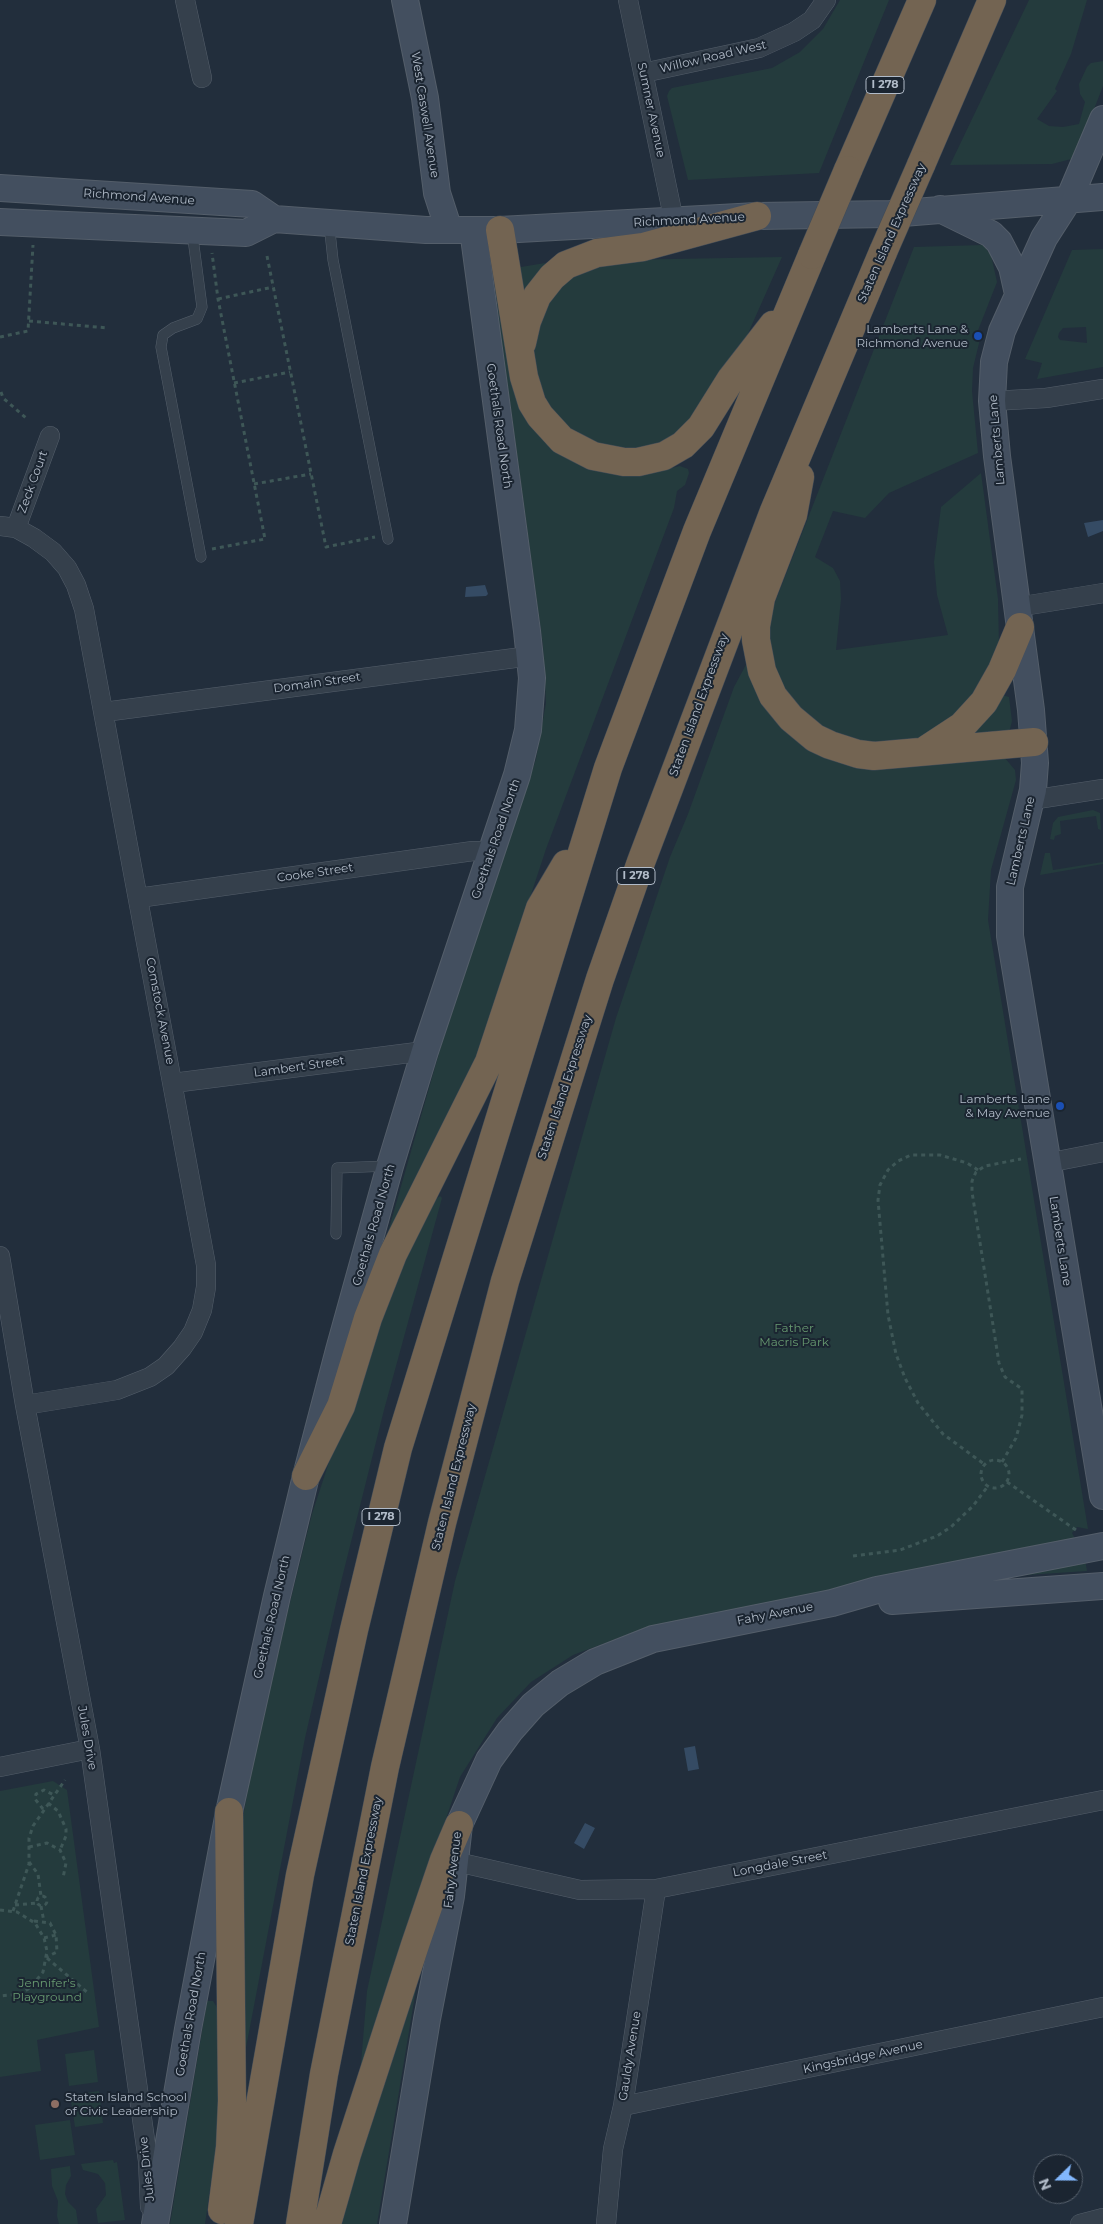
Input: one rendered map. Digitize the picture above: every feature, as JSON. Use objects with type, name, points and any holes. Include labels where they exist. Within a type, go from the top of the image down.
[{"type":"highway","name":"I 278","points":[[239,2224],[300,1875],[328,1740],[385,1499],[398,1448],[588,826],[674,590],[812,255],[922,0]]},
{"type":"highway","name":"Staten Island Expressway","points":[[300,2224],[325,2066],[385,1767],[444,1515],[506,1281],[564,1090],[617,929],[728,626],[811,421],[992,0]]},
{"type":"highway","points":[[521,359],[523,338],[532,307],[545,286],[566,265],[597,253],[643,247],[757,216]]},
{"type":"highway","points":[[500,230],[521,359],[532,403],[545,422],[562,440],[593,456],[609,460],[624,462],[652,460],[674,451],[702,427],[730,379],[793,301]]},
{"type":"highway","points":[[811,421],[793,515],[757,613],[756,640],[762,671],[773,696],[781,708],[801,728],[815,738],[858,754],[874,756],[920,753],[1034,742]]},
{"type":"highway","points":[[920,753],[949,736],[974,715],[1002,670],[1019,617]]},
{"type":"highway","points":[[306,1476],[341,1406],[368,1318],[393,1254],[489,1062],[540,908],[588,826]]},
{"type":"highway","points":[[220,2224],[232,2123],[229,1812]]},
{"type":"highway","points":[[327,2224],[347,2154],[415,1945],[444,1860],[459,1825]]},
{"type":"main road","name":"West Caswell Avenue","points":[[405,0],[425,98],[437,193],[461,230]]},
{"type":"main road","name":"Lamberts Lane","points":[[1103,119],[1069,199],[1044,238],[1018,294],[997,347],[992,401],[997,456],[1034,742],[1035,775],[1031,800],[1012,870],[1008,919],[1103,1496]]},
{"type":"main road","name":"Richmond Avenue","points":[[0,188],[252,204],[274,219]]},
{"type":"main road","name":"Richmond Avenue","points":[[0,222],[246,233],[274,219],[461,230],[500,230],[757,216],[890,214],[1103,197]]},
{"type":"main road","points":[[939,209],[991,234],[1001,244],[1012,267],[1018,294]]},
{"type":"main road","name":"Goethals Road North","points":[[153,2224],[197,1977],[229,1812],[268,1631],[306,1476],[390,1166],[425,1051],[517,775],[528,730],[532,678],[530,656],[461,230]]},
{"type":"main road","name":"Fahy Avenue","points":[[393,2224],[427,2019],[457,1862],[459,1825],[481,1775],[510,1731],[546,1694],[576,1673],[614,1653],[653,1639],[832,1603],[877,1590],[1093,1540]]},
{"type":"main road","name":"Fahy Avenue","points":[[832,1603],[909,1600],[1103,1586]]},
{"type":"street","points":[[185,0],[202,78]]},
{"type":"street","name":"Sumner Avenue","points":[[628,0],[674,220]]},
{"type":"street","name":"Willow Road West","points":[[643,73],[759,48],[794,32],[812,20],[826,0]]},
{"type":"street","points":[[992,401],[1046,398],[1103,389]]},
{"type":"street","name":"Zeck Court","points":[[8,527],[50,436]]},
{"type":"street","name":"Comstock Avenue","points":[[8,527],[34,538],[53,552],[76,585],[84,608],[174,1083],[206,1265],[206,1287],[193,1332],[166,1366],[132,1386],[25,1405]]},
{"type":"street","points":[[1019,617],[1103,592]]},
{"type":"street","name":"Domain Street","points":[[104,712],[530,656]]},
{"type":"street","points":[[1031,800],[1103,790]]},
{"type":"street","name":"Cooke Street","points":[[138,898],[473,851],[492,851]]},
{"type":"street","name":"Lambert Street","points":[[174,1083],[425,1051]]},
{"type":"street","points":[[1047,1164],[1103,1152]]},
{"type":"street","name":"Jules Drive","points":[[0,1256],[25,1405],[90,1750],[148,2162],[153,2224]]},
{"type":"street","points":[[0,1767],[90,1750]]},
{"type":"street","name":"Longdale Street","points":[[457,1862],[580,1890],[656,1889],[1103,1800]]},
{"type":"street","name":"Gauldy Avenue","points":[[606,2224],[608,2186],[623,2106],[656,1889]]},
{"type":"street","name":"Kingsbridge Avenue","points":[[623,2106],[1103,2007]]},
{"type":"street","points":[[1080,2224],[1103,2218]]},
{"type":"lane","points":[[328,222],[333,260],[388,537]]},
{"type":"lane","points":[[192,230],[202,307],[197,319],[173,328],[163,335],[161,347],[201,557]]},
{"type":"lane","points":[[336,1234],[337,1168],[390,1166]]},
{"type":"path","points":[[0,337],[28,331],[34,244]]},
{"type":"path","points":[[212,252],[218,299],[266,539],[212,549]]},
{"type":"path","points":[[267,256],[326,547],[388,537]]},
{"type":"path","points":[[218,299],[273,287]]},
{"type":"path","points":[[29,321],[108,328]]},
{"type":"path","points":[[234,382],[290,372]]},
{"type":"path","points":[[1,392],[3,398],[26,418]]},
{"type":"path","points":[[254,484],[311,474]]},
{"type":"path","points":[[978,1170],[967,1163],[940,1155],[911,1155],[898,1161],[888,1170],[880,1185],[878,1200],[888,1315],[896,1354],[905,1378],[918,1403],[943,1434],[984,1464]]},
{"type":"path","points":[[1002,1462],[1016,1438],[1022,1415],[1022,1389],[1005,1377],[999,1363],[972,1192],[972,1181],[978,1170],[985,1166],[1021,1160]]},
{"type":"path","points":[[993,1460],[1002,1462],[1008,1469],[1007,1482],[999,1488],[988,1486],[981,1478],[984,1464],[993,1460]]},
{"type":"path","points":[[1007,1482],[1093,1540]]},
{"type":"path","points":[[853,1556],[900,1550],[937,1536],[967,1512],[988,1486]]},
{"type":"path","points":[[13,1911],[29,1862],[28,1847],[33,1826],[65,1780]]},
{"type":"path","points":[[43,1809],[35,1800],[36,1794],[44,1790],[54,1795]]},
{"type":"path","points":[[48,1803],[58,1811],[66,1829],[66,1836],[60,1850]]},
{"type":"path","points":[[28,1847],[47,1843],[60,1850],[64,1856],[67,1868],[63,1878]]},
{"type":"path","points":[[29,1862],[38,1874],[41,1896],[37,1903]]},
{"type":"path","points":[[41,1896],[46,1898],[47,1901],[45,1906],[41,1906]]},
{"type":"path","points":[[15,1905],[37,1903],[41,1906],[44,1922]]},
{"type":"path","points":[[0,1910],[13,1911],[31,1920],[50,1923],[56,1935],[57,1952],[46,1957]]},
{"type":"path","points":[[0,1996],[20,1994],[30,1988],[43,1972],[46,1957],[44,1938],[31,1920]]},
{"type":"path","points":[[44,1938],[56,1935]]},
{"type":"path","points":[[46,1957],[88,1992]]},
{"type":"green space","points":[[840,0],[889,0],[819,173],[688,180],[667,96],[669,91],[672,88],[772,68],[800,52],[823,29]]},
{"type":"green space","points":[[1029,0],[1087,0],[1071,54],[1055,89],[1057,91],[1037,119],[1049,126],[1063,127],[1079,124],[1085,102],[1080,94],[1079,84],[1091,63],[1103,61],[1103,86],[1075,158],[1052,164],[950,165]]},
{"type":"green space","points":[[983,245],[991,255],[997,282],[977,333],[981,335],[973,368],[972,391],[978,453],[889,493],[865,518],[833,511],[815,557],[833,568],[840,581],[841,599],[836,650],[948,635],[937,595],[934,562],[941,507],[981,473],[998,599],[999,646],[969,708],[919,739],[887,745],[847,740],[811,721],[784,692],[766,645],[770,615],[914,247]]},
{"type":"green space","points":[[1103,249],[1103,367],[1037,379],[1042,363],[1025,359],[1072,250]],"holes":[[[1086,327],[1087,343],[1060,340],[1058,337],[1059,333],[1063,328]]]},
{"type":"green space","points":[[782,257],[742,347],[702,415],[666,441],[650,447],[635,449],[601,445],[573,431],[553,412],[539,385],[533,353],[538,319],[555,289],[576,275],[618,260]]},
{"type":"green space","points":[[545,263],[548,267],[524,302],[515,268]]},
{"type":"green space","points":[[498,270],[535,422],[663,470],[680,466],[688,469],[689,473],[685,485],[677,491],[674,508],[546,849],[477,1058],[386,1239],[439,1053],[536,759],[546,703],[543,646],[492,271]]},
{"type":"green space","name":"Father Macris Park","points":[[748,661],[797,734],[1004,757],[1015,770],[1016,780],[991,870],[988,920],[1088,1529],[1077,1527],[1072,1533],[1078,1544],[648,1627],[573,1655],[531,1682],[497,1718],[460,1777],[360,2075],[367,1991],[455,1581],[616,1018],[670,857],[688,814],[734,687]]},
{"type":"green space","points":[[1002,695],[1009,697],[1012,721],[1010,729],[1007,732],[962,739]]},
{"type":"green space","points":[[1093,810],[1100,813],[1101,830],[1098,829],[1096,816],[1060,821],[1061,834],[1055,836],[1054,840],[1050,839],[1053,823],[1058,817]]},
{"type":"green space","points":[[1045,853],[1050,853],[1053,870],[1103,862],[1103,864],[1040,875]]},
{"type":"green space","points":[[440,1196],[442,1198],[384,1410],[341,1582],[305,1738],[245,2053],[239,1840],[272,1675],[312,1514],[367,1346],[390,1287],[435,1200]]},
{"type":"green space","points":[[1085,1559],[1087,1571],[1027,1575],[1024,1573]]},
{"type":"green space","name":"Jennifer's Playground","points":[[53,1781],[67,1790],[99,2027],[37,2040],[41,2071],[0,2077],[0,1791]]},
{"type":"green space","points":[[421,1959],[377,2224],[342,2224],[357,2158]]},
{"type":"green space","points":[[207,2001],[213,2001],[218,2009],[223,2152],[211,2182],[205,2224],[170,2224]]},
{"type":"green space","points":[[94,2050],[98,2082],[69,2086],[65,2054]]},
{"type":"green space","points":[[99,2091],[103,2123],[75,2127],[70,2095]]},
{"type":"green space","points":[[70,2120],[75,2155],[40,2160],[35,2125]]},
{"type":"green space","points":[[113,2160],[114,2163],[117,2162],[125,2220],[98,2223],[96,2209],[106,2195],[105,2183],[98,2174],[83,2170],[81,2164]]},
{"type":"green space","points":[[70,2166],[71,2176],[66,2185],[65,2194],[68,2202],[76,2210],[78,2224],[59,2224],[57,2216],[58,2201],[52,2186],[51,2169]]},
{"type":"water","points":[[1103,520],[1103,531],[1088,537],[1084,523]]},
{"type":"water","points":[[485,585],[488,594],[486,596],[465,597],[466,587]]},
{"type":"water","points":[[695,1746],[699,1769],[688,1771],[684,1748]]},
{"type":"water","points":[[585,1823],[595,1828],[584,1849],[574,1843]]},
{"type":"place","name":"Lamberts Lane & Richmond Avenue","points":[[978,336]]},
{"type":"place","name":"Lamberts Lane & May Avenue","points":[[1060,1106]]},
{"type":"place","name":"Staten Island School of Civic Leadership","points":[[55,2104]]}]
